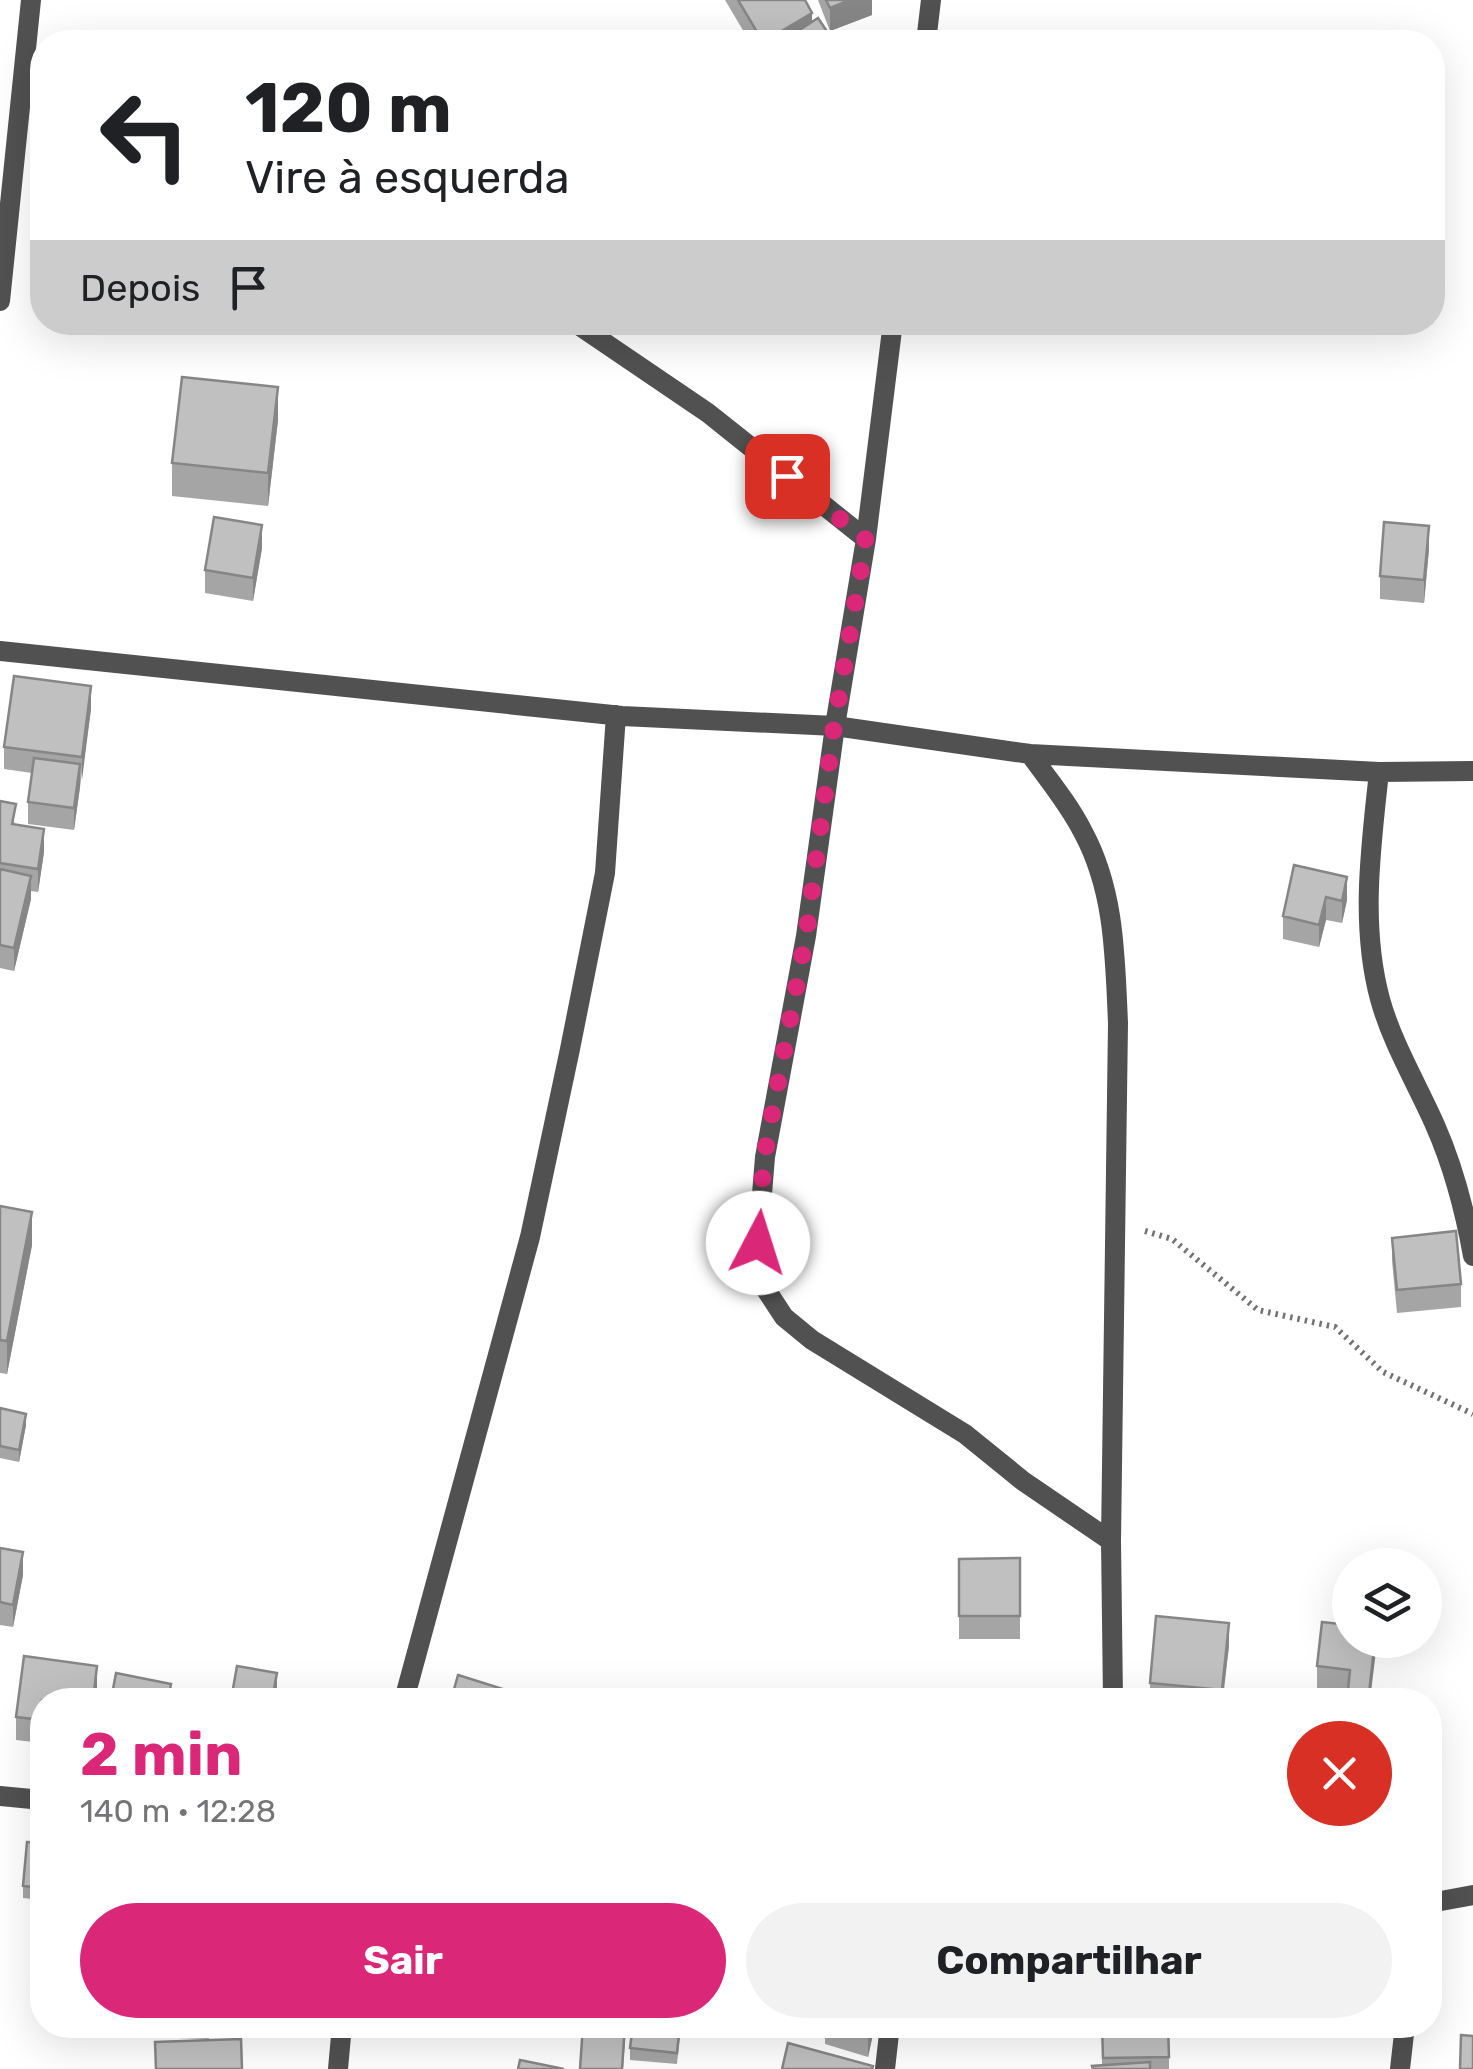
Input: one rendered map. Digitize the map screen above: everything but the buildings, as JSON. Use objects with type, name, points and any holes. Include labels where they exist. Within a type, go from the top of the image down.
[{"type":"street","points":[[0,301],[31,0]]},
{"type":"street","points":[[927,30],[930,0]]},
{"type":"street","points":[[20,118],[30,118]]},
{"type":"street","points":[[593,335],[708,413],[866,540]]},
{"type":"street","points":[[890,335],[866,540],[834,726],[806,936],[764,1157],[758,1243],[764,1285],[784,1316],[812,1340],[965,1434],[1023,1480],[1112,1541]]},
{"type":"street","points":[[0,651],[616,715],[834,726],[1030,754],[1378,772],[1473,771]]},
{"type":"street","points":[[407,1688],[530,1237],[605,873],[616,715]]},
{"type":"street","points":[[1030,754],[1082,829],[1109,902],[1115,949],[1118,1023],[1113,1688]]},
{"type":"street","points":[[1378,772],[1369,932],[1380,1000],[1464,1200],[1473,1256]]},
{"type":"street","points":[[0,1796],[30,1799]]},
{"type":"street","points":[[1442,1901],[1473,1895]]},
{"type":"street","points":[[338,2069],[341,2038]]},
{"type":"street","points":[[886,2069],[889,2038]]},
{"type":"street","points":[[1400,2069],[1404,2038]]},
{"type":"path","points":[[1115,1222],[1172,1238],[1258,1310],[1335,1327],[1383,1372],[1473,1414]]},
{"type":"route","points":[[758,1243],[764,1157],[806,936],[834,726],[866,540],[787,476]]}]
